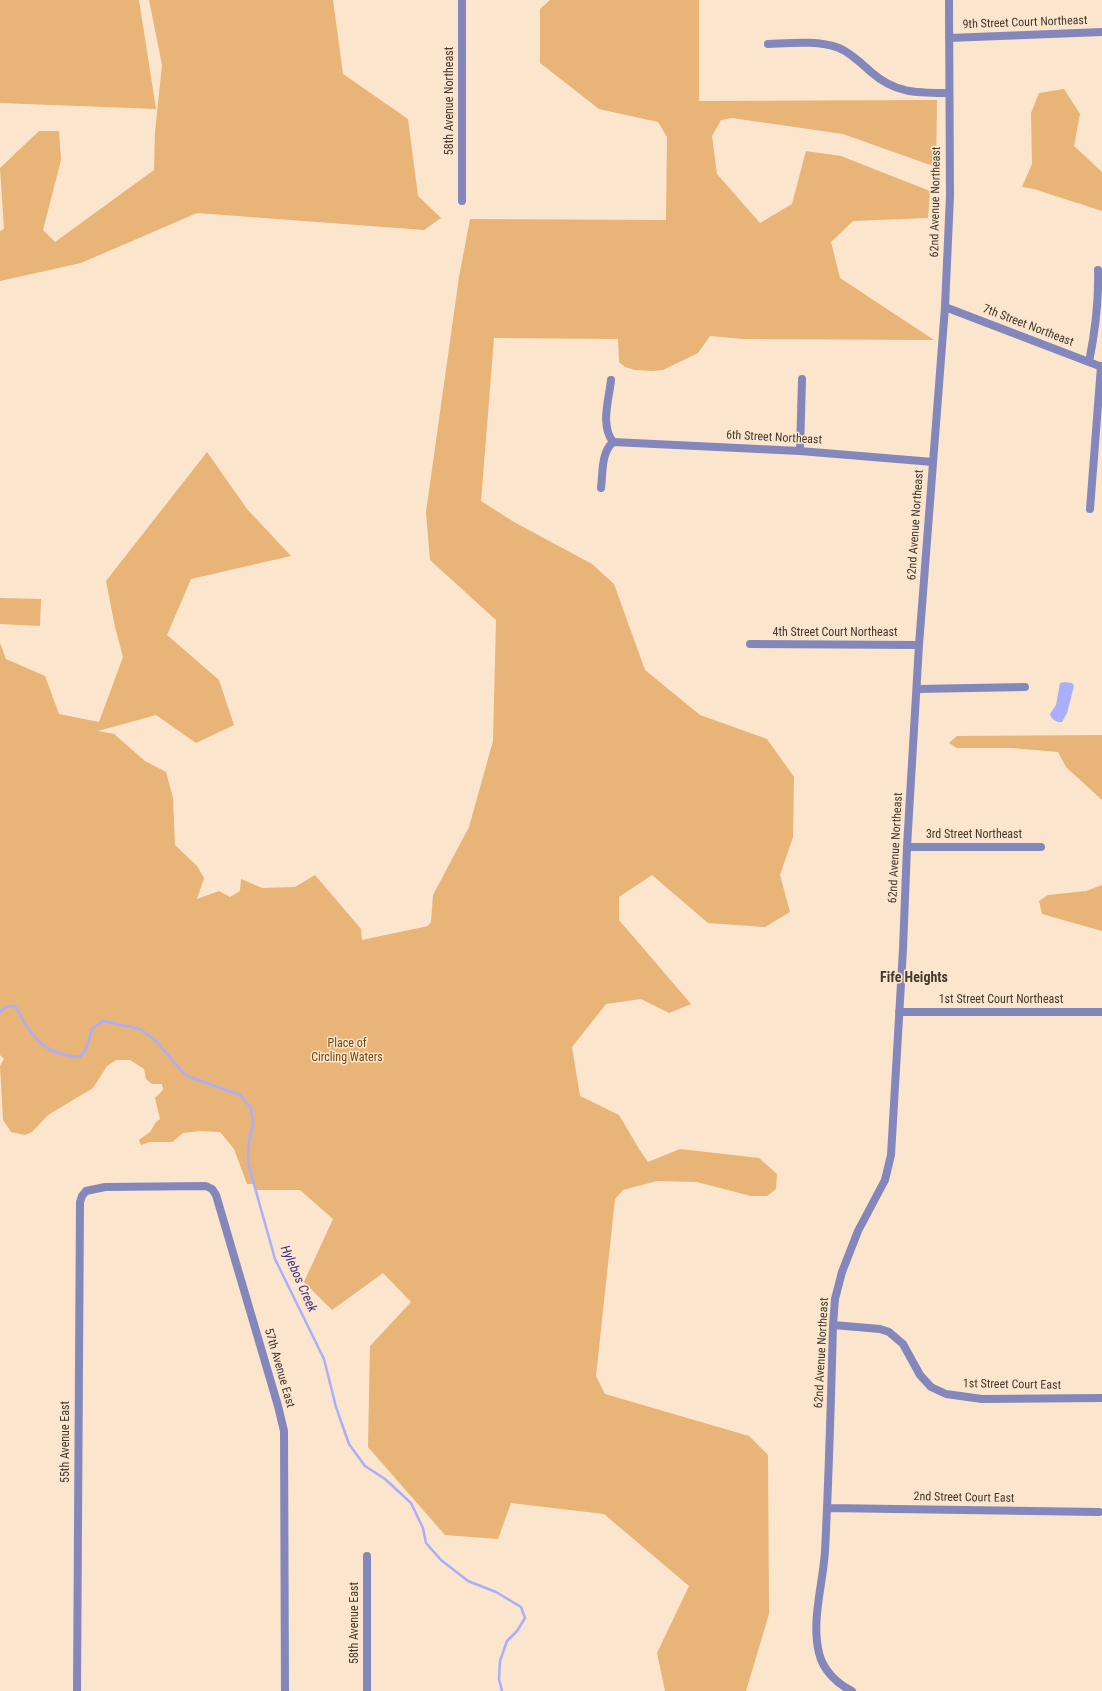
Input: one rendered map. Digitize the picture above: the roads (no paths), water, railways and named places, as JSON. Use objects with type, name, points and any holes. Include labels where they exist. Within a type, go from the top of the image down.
[{"type":"street","name":"58th Avenue Northeast","points":[[462,0],[462,201]]},
{"type":"street","name":"62nd Avenue Northeast","points":[[852,1691],[836,1682],[825,1667],[819,1655],[816,1634],[820,1583],[825,1553],[828,1508],[833,1325],[835,1299],[842,1272],[858,1231],[885,1180],[891,1155],[919,645],[945,307],[950,196],[948,0]]},
{"type":"street","name":"9th Street Court Northeast","points":[[949,38],[1102,32]]},
{"type":"street","points":[[768,44],[819,44],[838,48],[847,52],[872,73],[892,86],[912,92],[949,93]]},
{"type":"street","points":[[1089,362],[1094,340],[1099,291],[1098,270]]},
{"type":"street","name":"7th Street Northeast","points":[[945,307],[1101,367]]},
{"type":"street","points":[[1090,509],[1101,367]]},
{"type":"street","points":[[800,451],[802,379]]},
{"type":"street","points":[[601,488],[605,453],[607,447],[613,442],[609,436],[606,422],[610,380]]},
{"type":"street","name":"6th Street Northeast","points":[[613,442],[800,451],[932,462]]},
{"type":"street","name":"4th Street Court Northeast","points":[[750,644],[919,645]]},
{"type":"street","points":[[917,689],[1025,687]]},
{"type":"street","name":"3rd Street Northeast","points":[[907,847],[1041,847]]},
{"type":"street","name":"1st Street Court Northeast","points":[[899,1012],[1102,1012]]},
{"type":"street","name":"57th Avenue East","points":[[84,1193],[92,1188],[105,1187],[206,1186],[216,1195],[284,1431],[285,1691]]},
{"type":"street","name":"55th Avenue East","points":[[77,1691],[78,1225],[80,1202],[84,1193]]},
{"type":"street","name":"1st Street Court East","points":[[833,1325],[880,1329],[889,1332],[903,1344],[920,1375],[931,1386],[946,1394],[982,1399],[1102,1398]]},
{"type":"street","name":"2nd Street Court East","points":[[828,1508],[1099,1512]]},
{"type":"street","name":"58th Avenue East","points":[[367,1691],[368,1556]]},
{"type":"water","points":[[1060,683],[1072,683],[1074,686],[1067,713],[1062,722],[1058,722],[1053,719],[1050,714],[1056,705]]},
{"type":"waterway","name":"Hylebos Creek","points":[[0,1012],[5,1007],[15,1006],[33,1035],[47,1048],[56,1052],[80,1057],[86,1049],[92,1029],[103,1021],[140,1029],[156,1041],[185,1075],[240,1095],[251,1108],[253,1124],[249,1141],[248,1163],[275,1259],[324,1359],[336,1407],[349,1444],[365,1466],[385,1479],[411,1503],[423,1528],[426,1543],[441,1560],[468,1581],[496,1592],[521,1607],[525,1618],[517,1631],[507,1641],[500,1661],[499,1679],[502,1691]]},
{"type":"district","name":"Fife Heights","points":[[914,978]]},
{"type":"park label","name":"Place of Circling Waters","points":[[347,1051]]}]
